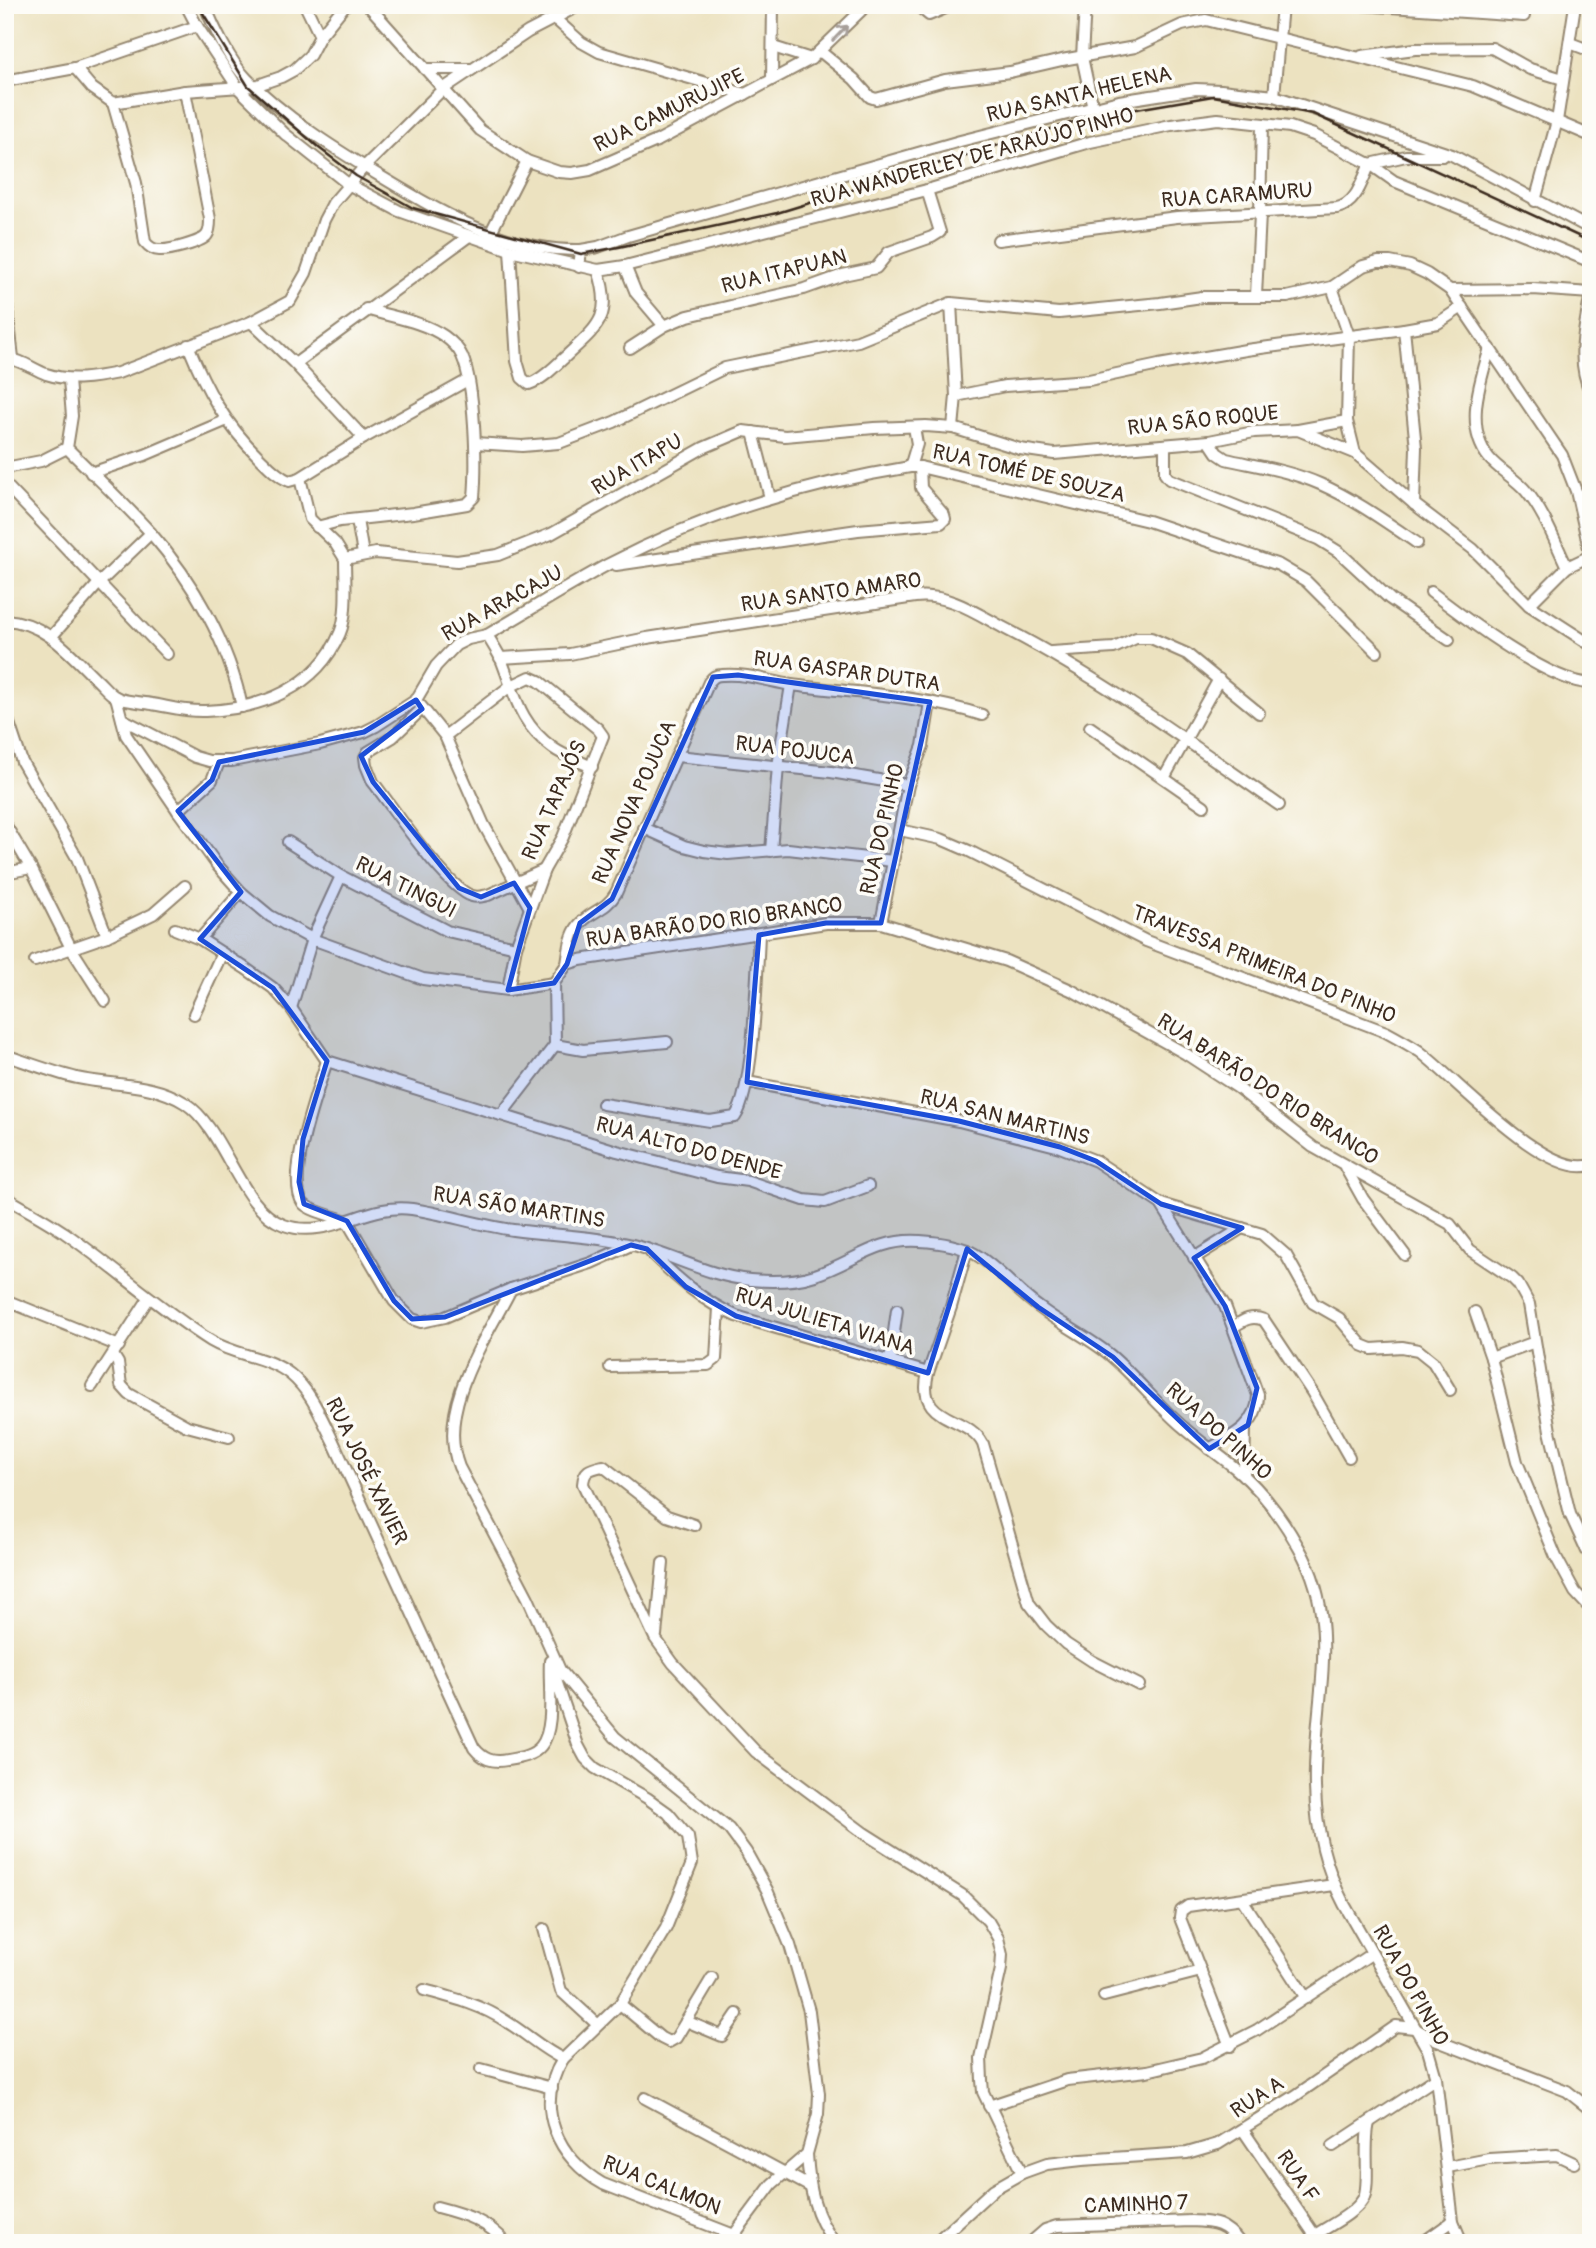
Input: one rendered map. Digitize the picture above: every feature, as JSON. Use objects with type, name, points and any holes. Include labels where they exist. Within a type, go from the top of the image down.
[{"type":"street","name":"RUA WANDERLEY DE ARAÚJO PINHO","points":[[186,5],[238,88],[285,134],[348,184],[391,207],[469,236],[510,250],[579,267],[598,270],[625,266],[927,190],[1090,142],[1171,125],[1218,119],[1290,127],[1314,135],[1424,195],[1591,262]]},
{"type":"street","points":[[205,5],[238,68],[296,122],[364,167],[433,207],[491,234],[537,247],[581,250],[579,267]]},
{"type":"street","points":[[305,5],[320,36]]},
{"type":"street","points":[[75,68],[101,96],[113,103],[185,91],[255,86],[294,69],[310,55],[320,36],[345,5]]},
{"type":"street","points":[[368,5],[443,89]]},
{"type":"street","points":[[5,288],[9,358],[46,374],[69,380],[118,373],[251,322],[290,301],[306,273],[324,220],[333,203],[364,167],[443,89],[528,32],[580,5]]},
{"type":"street","points":[[772,79],[773,5]]},
{"type":"street","name":"RUA CAMURUJIPE","points":[[443,89],[480,130],[527,161],[559,172],[590,170],[659,140],[816,56],[867,5]]},
{"type":"street","points":[[917,5],[929,15],[953,5]]},
{"type":"street","points":[[1085,5],[1082,57],[1093,108]]},
{"type":"street","points":[[1274,96],[1283,5]]},
{"type":"street","points":[[1361,5],[1524,16]]},
{"type":"street","points":[[1535,201],[1557,121],[1575,5]]},
{"type":"street","points":[[554,18],[581,43],[599,52],[744,94]]},
{"type":"street","name":"RUA SANTA HELENA","points":[[816,56],[854,79],[873,98],[881,98],[931,83],[1010,72],[1135,47],[1182,25],[1199,20],[1214,21],[1473,86],[1591,136]]},
{"type":"street","points":[[5,81],[75,68],[197,26]]},
{"type":"street","points":[[1570,43],[1591,51]]},
{"type":"street","points":[[773,47],[816,56]]},
{"type":"street","points":[[1356,57],[1415,49],[1492,48],[1530,69],[1563,79]]},
{"type":"street","points":[[425,69],[472,69]]},
{"type":"street","name":"RUA SANTA HELENA","points":[[581,250],[909,155],[1093,108],[1172,91],[1196,89],[1274,96],[1452,156],[1591,229]]},
{"type":"street","points":[[113,103],[136,183],[145,242],[160,251],[199,241],[207,236],[209,228],[210,219],[185,91]]},
{"type":"street","points":[[1256,296],[1262,124]]},
{"type":"street","points":[[1370,164],[1406,156],[1452,156]]},
{"type":"street","points":[[491,234],[527,161]]},
{"type":"street","name":"RUA CARAMURU","points":[[999,240],[1177,217],[1343,207],[1353,200],[1370,164]]},
{"type":"street","name":"RUA ITAPUAN","points":[[630,348],[664,326],[688,316],[804,289],[843,275],[876,268],[889,252],[932,237],[941,230],[938,229],[927,190]]},
{"type":"street","points":[[295,364],[366,309],[469,236]]},
{"type":"street","points":[[510,250],[517,361],[522,378],[529,384],[552,368],[595,329],[606,293],[598,270]]},
{"type":"street","points":[[475,443],[522,446],[559,443],[614,422],[725,368],[859,341],[951,303],[1059,313],[1202,297],[1294,296],[1332,287],[1363,266],[1390,262],[1410,266],[1450,290],[1569,468],[1591,557],[1567,567],[1529,605]]},
{"type":"street","points":[[625,266],[636,293],[664,326]]},
{"type":"street","points":[[1332,287],[1349,336],[1347,421],[1355,453]]},
{"type":"street","points":[[1450,290],[1533,289],[1591,293],[1582,344],[1591,393]]},
{"type":"street","points":[[951,303],[956,396],[953,428]]},
{"type":"street","points":[[956,396],[1005,386],[1089,380],[1159,365],[1404,329],[1438,323],[1462,307]]},
{"type":"street","points":[[317,527],[340,521],[467,504],[474,497],[475,443],[468,380],[456,346],[441,334],[366,309]]},
{"type":"street","points":[[251,322],[295,364],[364,438]]},
{"type":"street","points":[[1404,329],[1416,448],[1414,504]]},
{"type":"street","points":[[188,345],[225,421],[244,443],[286,480],[300,478],[364,438],[468,380]]},
{"type":"street","points":[[1490,348],[1476,399],[1477,428],[1482,446],[1497,466],[1527,492],[1567,567]]},
{"type":"street","points":[[67,447],[72,416],[69,380]]},
{"type":"street","points":[[91,473],[145,455],[225,421]]},
{"type":"street","points":[[1297,430],[1347,421]]},
{"type":"street","points":[[606,566],[858,530],[942,523],[944,515],[921,488],[915,467],[917,444],[914,426]]},
{"type":"street","name":"RUA ITAPU","points":[[345,559],[363,554],[457,561],[498,555],[551,534],[703,448],[736,433],[785,436],[914,426],[953,428]]},
{"type":"street","name":"RUA SÃO ROQUE","points":[[953,428],[1020,449],[1054,454],[1209,441],[1254,432],[1297,430],[1355,453],[1414,504],[1473,549],[1529,605],[1591,645]]},
{"type":"street","points":[[753,432],[770,498]]},
{"type":"street","points":[[1209,441],[1217,453],[1226,459],[1298,476],[1321,485],[1381,518],[1417,543]]},
{"type":"street","points":[[1165,445],[1165,474],[1169,479],[1318,539],[1339,552],[1390,599],[1449,640]]},
{"type":"street","points":[[5,468],[30,464],[67,447]]},
{"type":"street","points":[[67,447],[151,533],[192,589],[237,682],[242,707]]},
{"type":"street","name":"RUA TOMÉ DE SOUZA","points":[[606,566],[652,543],[770,498],[915,467],[1149,521],[1279,565],[1306,581],[1377,652]]},
{"type":"street","points":[[116,697],[193,711],[242,707],[289,692],[309,676],[327,656],[341,632],[345,559],[335,543],[317,527],[308,513],[300,478]]},
{"type":"street","points":[[5,484],[167,654]]},
{"type":"street","points":[[357,520],[363,554]]},
{"type":"street","points":[[52,636],[100,582],[151,533]]},
{"type":"street","name":"RUA ARACAJU","points":[[122,719],[195,757],[219,762],[320,744],[363,732],[419,704],[436,666],[456,645],[487,635],[606,566]]},
{"type":"street","points":[[1431,592],[1469,623],[1535,662],[1557,674],[1591,683]]},
{"type":"street","name":"RUA SANTO AMARO","points":[[500,658],[570,654],[647,638],[927,595],[957,603],[1051,652],[1279,805]]},
{"type":"street","points":[[5,620],[24,622],[52,636],[116,697],[126,735],[178,811],[217,864],[241,891],[270,916],[312,939],[423,979],[508,990],[554,984],[555,1045],[500,1115]]},
{"type":"street","points":[[487,635],[500,658],[509,687],[524,719],[555,750],[592,767]]},
{"type":"street","points":[[1051,652],[1114,648],[1136,638],[1151,638],[1187,654],[1258,713]]},
{"type":"street","name":"RUA GASPAR DUTRA","points":[[709,682],[713,677],[724,674],[951,705],[982,715]]},
{"type":"street","name":"RUA TAPAJÓS","points":[[445,736],[509,687],[527,677],[534,678],[598,729],[603,736],[563,837],[544,870],[516,947],[508,990]]},
{"type":"street","points":[[1164,778],[1219,679]]},
{"type":"street","name":"RUA NOVA POJUCA","points":[[567,964],[575,931],[580,923],[609,905],[709,682]]},
{"type":"street","points":[[771,851],[778,766],[791,685]]},
{"type":"street","name":"RUA DO PINHO","points":[[881,923],[908,785],[923,746],[930,702]]},
{"type":"street","points":[[530,908],[514,883],[484,825],[445,736],[419,704],[393,737],[365,757],[373,782],[430,856],[459,888],[472,896],[481,897],[514,883],[544,870]]},
{"type":"street","points":[[5,711],[23,762],[77,858],[107,936]]},
{"type":"street","points":[[1090,727],[1204,806]]},
{"type":"street","name":"RUA POJUCA","points":[[677,756],[778,766],[908,785]]},
{"type":"street","points":[[178,811],[212,780],[219,762]]},
{"type":"street","points":[[5,824],[31,868],[71,948],[105,1001]]},
{"type":"street","points":[[644,828],[684,846],[705,851],[728,854],[798,850],[894,861]]},
{"type":"street","name":"TRAVESSA PRIMEIRA DO PINHO","points":[[900,830],[941,839],[969,851],[1146,941],[1386,1032],[1418,1051],[1518,1136],[1560,1162],[1577,1167],[1591,1165]]},
{"type":"street","name":"RUA TINGUI","points":[[288,842],[341,876],[447,931],[516,947]]},
{"type":"street","points":[[5,873],[31,868]]},
{"type":"street","points":[[291,1008],[312,939],[341,876]]},
{"type":"street","points":[[35,961],[107,936],[153,915],[185,886]]},
{"type":"street","points":[[200,939],[241,891]]},
{"type":"street","name":"RUA BARÃO DO RIO BRANCO","points":[[554,984],[567,964],[826,923],[881,923],[1006,961],[1073,991],[1186,1054],[1238,1088],[1313,1147],[1345,1167],[1450,1224],[1470,1250],[1512,1278],[1529,1304],[1558,1470],[1570,1514],[1587,1550]]},
{"type":"street","points":[[175,929],[200,939],[264,981],[291,1008],[327,1061],[306,1127],[300,1158],[300,1191],[304,1204],[347,1221]]},
{"type":"street","points":[[603,1104],[710,1121],[735,1117],[740,1110],[747,1082],[760,934]]},
{"type":"street","points":[[194,1014],[222,953]]},
{"type":"street","points":[[555,1045],[583,1049],[667,1042]]},
{"type":"street","name":"RUA SÃO MARTINS","points":[[5,1055],[76,1078],[147,1087],[172,1095],[195,1110],[206,1122],[252,1197],[271,1219],[283,1225],[314,1229],[381,1209],[410,1208],[503,1228],[572,1235],[631,1245]]},
{"type":"street","name":"RUA ALTO DO DENDE","points":[[327,1061],[628,1154],[717,1177],[748,1181],[804,1200],[825,1202],[868,1186]]},
{"type":"street","name":"RUA SAN MARTINS","points":[[747,1082],[959,1121],[1060,1147],[1096,1161],[1161,1204],[1221,1299],[1233,1327],[1258,1395],[1253,1416],[1245,1428]]},
{"type":"street","points":[[1345,1167],[1363,1199],[1405,1255]]},
{"type":"street","name":"RUA JOSÉ XAVIER","points":[[5,1197],[64,1233],[149,1298],[214,1343],[272,1363],[284,1370],[305,1390],[333,1441],[474,1748],[487,1760],[501,1762],[526,1756],[542,1745],[549,1722],[550,1661]]},
{"type":"street","points":[[1161,1204],[1242,1227],[1273,1241],[1293,1265],[1313,1303],[1339,1318],[1362,1346],[1373,1349],[1402,1347],[1418,1350],[1433,1362],[1450,1390]]},
{"type":"street","name":"RUA SÃO MARTINS","points":[[347,1221],[394,1301],[404,1312],[421,1322],[445,1317],[511,1289],[591,1263],[631,1245]]},
{"type":"street","points":[[1194,1258],[1242,1227]]},
{"type":"street","name":"RUA DO PINHO","points":[[631,1245],[715,1274],[771,1281],[816,1275],[892,1242],[925,1241],[967,1250],[992,1266],[1038,1307],[1113,1357],[1168,1414],[1244,1476],[1268,1503],[1297,1544],[1313,1575],[1317,1590],[1323,1630],[1324,1667],[1315,1789],[1324,1854],[1334,1885],[1428,2050],[1436,2078],[1453,2221],[1462,2243]]},
{"type":"street","name":"RUA JULIETA VIANA","points":[[647,1249],[686,1287],[736,1316],[928,1373],[967,1250]]},
{"type":"street","points":[[511,1289],[459,1395],[452,1437],[454,1454],[462,1475],[528,1598],[560,1670],[605,1728],[729,1829],[746,1852],[767,1890],[790,1945],[809,2011],[819,2094],[818,2114],[807,2154],[809,2186],[819,2217],[835,2243]]},
{"type":"street","points":[[92,1386],[149,1298]]},
{"type":"street","points":[[5,1300],[116,1350]]},
{"type":"street","points":[[610,1367],[712,1363],[716,1359],[719,1308]]},
{"type":"street","points":[[890,1361],[897,1310]]},
{"type":"street","points":[[1475,1312],[1491,1358],[1517,1462],[1556,1557],[1575,1592],[1587,1605]]},
{"type":"street","points":[[1233,1327],[1248,1318],[1264,1320],[1312,1392],[1349,1457]]},
{"type":"street","points":[[1491,1358],[1535,1342]]},
{"type":"street","points":[[116,1350],[121,1385],[129,1394],[187,1426],[229,1437]]},
{"type":"street","points":[[928,1373],[924,1387],[928,1400],[940,1414],[979,1435],[984,1444],[1029,1602],[1046,1625],[1066,1644],[1139,1685]]},
{"type":"street","points":[[1209,1449],[1245,1428]]},
{"type":"street","points":[[1244,1476],[1245,1428]]},
{"type":"street","points":[[694,1525],[667,1516],[603,1466],[589,1469],[584,1475],[583,1484],[656,1638],[673,1663],[756,1752],[864,1833],[962,1895],[988,1921],[998,1938],[1002,1955],[981,2058],[983,2092],[1022,2173]]},
{"type":"street","points":[[656,1638],[663,1563]]},
{"type":"street","name":"RUA CALMON","points":[[549,1648],[550,1661],[578,1745],[585,1758],[595,1768],[668,1813],[688,1837],[692,1851],[690,1871],[666,1928],[620,2004],[597,2024],[557,2068],[552,2088],[551,2117],[555,2134],[573,2163],[585,2174],[734,2239]]},
{"type":"street","points":[[1230,2046],[1180,1918],[1181,1911],[1188,1906],[1334,1885]]},
{"type":"street","points":[[1242,1899],[1306,1998]]},
{"type":"street","points":[[544,1929],[561,1991],[597,2024]]},
{"type":"street","points":[[989,2106],[1068,2080],[1147,2071],[1181,2064],[1230,2046],[1371,1954]]},
{"type":"street","points":[[1104,1996],[1201,1971]]},
{"type":"street","points":[[620,2004],[669,2042],[676,2038],[712,1978]]},
{"type":"street","points":[[424,1990],[492,2012],[537,2045],[563,2059]]},
{"type":"street","points":[[686,2021],[722,2036],[737,2014]]},
{"type":"street","name":"RUA A","points":[[935,2243],[981,2199],[1022,2173],[1047,2164],[1063,2162],[1187,2154],[1218,2144],[1348,2060],[1389,2029],[1402,2025],[1414,2028]]},
{"type":"street","points":[[1414,2028],[1444,2044],[1567,2091],[1591,2110]]},
{"type":"street","points":[[481,2069],[552,2088]]},
{"type":"street","points":[[1332,2146],[1436,2078]]},
{"type":"street","points":[[645,2098],[809,2186]]},
{"type":"street","points":[[1318,2239],[1354,2209],[1364,2197],[1367,2190],[1365,2144],[1369,2123]]},
{"type":"street","name":"RUA F","points":[[1243,2130],[1318,2239]]},
{"type":"street","points":[[734,2239],[754,2206],[785,2172],[807,2154]]},
{"type":"street","points":[[1448,2167],[1489,2159],[1557,2155],[1574,2163]]},
{"type":"street","points":[[437,2207],[478,2220],[496,2232],[506,2243]]},
{"type":"street","name":"CAMINHO 7","points":[[1030,2243],[1045,2231],[1057,2226],[1191,2221],[1212,2222],[1225,2227],[1240,2243]]},
{"type":"street","points":[[1422,2243],[1453,2221]]},
{"type":"highlighted area","points":[[738,675],[930,702],[881,923],[826,923],[759,935],[747,1082],[959,1121],[1060,1147],[1096,1161],[1161,1204],[1242,1228],[1194,1258],[1225,1306],[1257,1388],[1248,1425],[1209,1449],[1113,1357],[1038,1307],[967,1249],[928,1373],[736,1316],[686,1287],[647,1249],[631,1245],[445,1317],[412,1319],[394,1301],[347,1221],[304,1204],[299,1182],[303,1139],[327,1061],[273,988],[200,939],[241,892],[178,811],[212,780],[219,762],[364,732],[416,700],[422,709],[361,756],[373,782],[459,888],[481,897],[514,883],[530,908],[508,990],[554,983],[567,964],[580,923],[612,899],[713,677]]},
{"type":"railway","points":[[198,5],[248,86],[319,148],[356,176],[413,208],[581,254],[777,213],[1090,117],[1213,96],[1313,114],[1591,242]]}]
